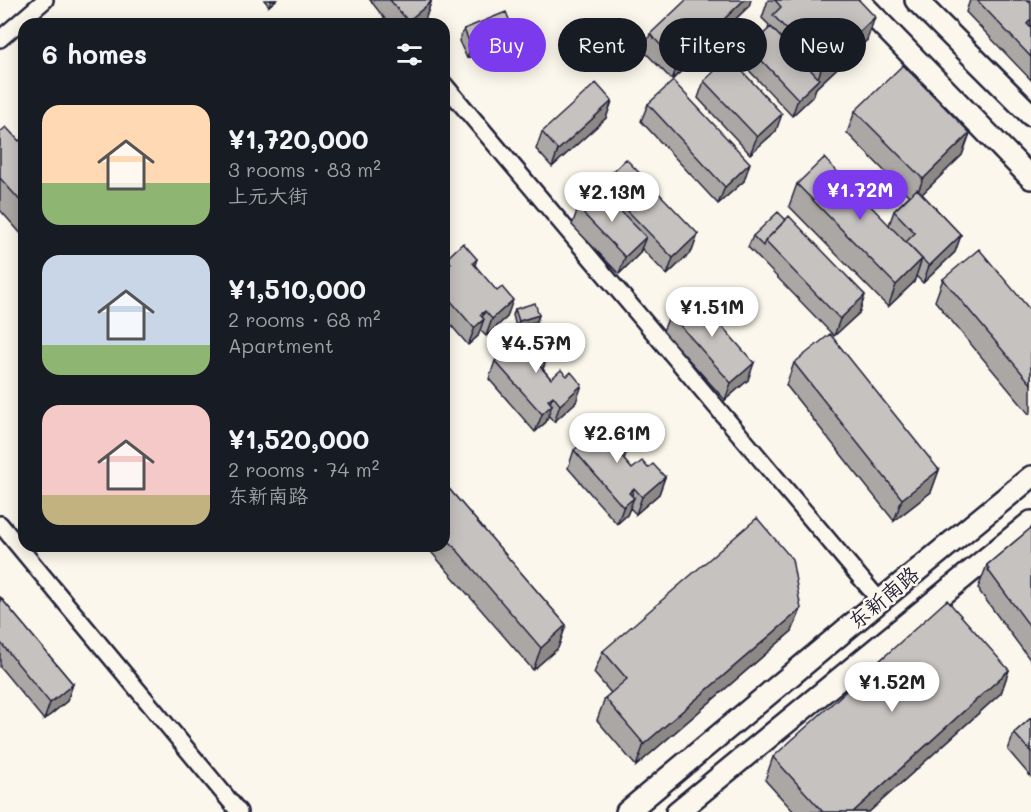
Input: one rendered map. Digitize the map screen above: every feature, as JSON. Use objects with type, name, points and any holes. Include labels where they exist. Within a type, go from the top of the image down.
[{"type":"main road","points":[[858,0],[1031,178]]},
{"type":"main road","points":[[916,0],[1031,115]]},
{"type":"main road","name":"东新南路","points":[[627,812],[1031,477]]},
{"type":"main road","name":"东新南路","points":[[677,812],[1031,522]]},
{"type":"street","points":[[24,18],[45,0]]},
{"type":"street","points":[[0,39],[18,23]]},
{"type":"street","points":[[450,91],[880,601]]},
{"type":"street","points":[[0,524],[18,546]]},
{"type":"street","points":[[23,552],[239,812]]},
{"type":"building","points":[[390,0],[429,0],[431,2],[412,18],[405,18]]},
{"type":"building","points":[[686,0],[744,0],[725,18],[667,18]]},
{"type":"building","points":[[775,0],[859,0],[875,17],[866,25],[866,18],[779,18],[779,21],[773,15],[781,7]]},
{"type":"building","points":[[977,0],[1027,0],[1031,4],[1031,19],[1027,24],[1031,28],[1031,57]]},
{"type":"building","points":[[506,12],[508,18],[491,18]]},
{"type":"building","points":[[659,26],[659,43],[650,34]]},
{"type":"building","points":[[468,27],[468,39],[464,29]]},
{"type":"building","points":[[771,27],[779,36],[779,72],[813,72],[819,79],[798,99],[767,66],[767,31]]},
{"type":"building","points":[[903,65],[970,133],[923,179],[855,111]]},
{"type":"building","points":[[713,72],[743,72],[782,114],[757,137],[704,81]]},
{"type":"building","points":[[673,81],[750,163],[725,187],[648,104]]},
{"type":"building","points":[[596,83],[612,101],[558,150],[542,132]]},
{"type":"building","points":[[6,127],[18,140],[18,198],[0,178],[0,132]]},
{"type":"building","points":[[824,158],[922,259],[896,285],[797,184]]},
{"type":"building","points":[[626,159],[698,234],[673,258],[601,183]]},
{"type":"building","points":[[599,189],[646,237],[625,257],[578,208]]},
{"type":"building","points":[[917,189],[961,235],[929,266],[906,242],[915,233],[894,211]]},
{"type":"building","points":[[778,212],[786,220],[765,241],[763,246],[753,236]]},
{"type":"building","points":[[789,216],[865,295],[840,319],[765,241]]},
{"type":"building","points":[[463,243],[477,259],[473,263],[497,291],[502,287],[513,300],[492,319],[485,311],[480,315],[484,319],[474,328],[450,300],[450,255]]},
{"type":"building","points":[[979,249],[1031,311],[1031,384],[943,279]]},
{"type":"building","points":[[693,293],[754,363],[731,383],[670,314]]},
{"type":"building","points":[[535,303],[539,315],[519,321],[515,309]]},
{"type":"building","points":[[532,329],[546,345],[541,348],[548,355],[538,364],[551,379],[561,370],[567,376],[571,372],[582,385],[560,405],[553,396],[548,400],[552,405],[542,414],[495,361],[507,351],[511,356],[518,349],[514,345]]},
{"type":"building","points":[[830,334],[939,470],[902,499],[794,363]]},
{"type":"building","points":[[612,417],[626,434],[622,437],[629,445],[619,454],[632,469],[642,461],[648,468],[653,464],[665,477],[642,497],[634,488],[629,493],[634,498],[623,507],[574,450],[586,440],[590,445],[598,438],[594,433]]},
{"type":"building","points":[[450,490],[566,625],[541,648],[450,542]]},
{"type":"building","points":[[757,518],[792,559],[801,609],[644,744],[605,698],[627,679],[603,651]]},
{"type":"building","points":[[1031,528],[1031,628],[988,570],[987,565]]},
{"type":"building","points":[[0,597],[73,684],[50,703],[0,642]]},
{"type":"building","points":[[947,600],[1009,670],[853,812],[823,812],[773,757]]},
{"type":"building","points":[[1031,718],[1031,752],[1014,733]]}]
